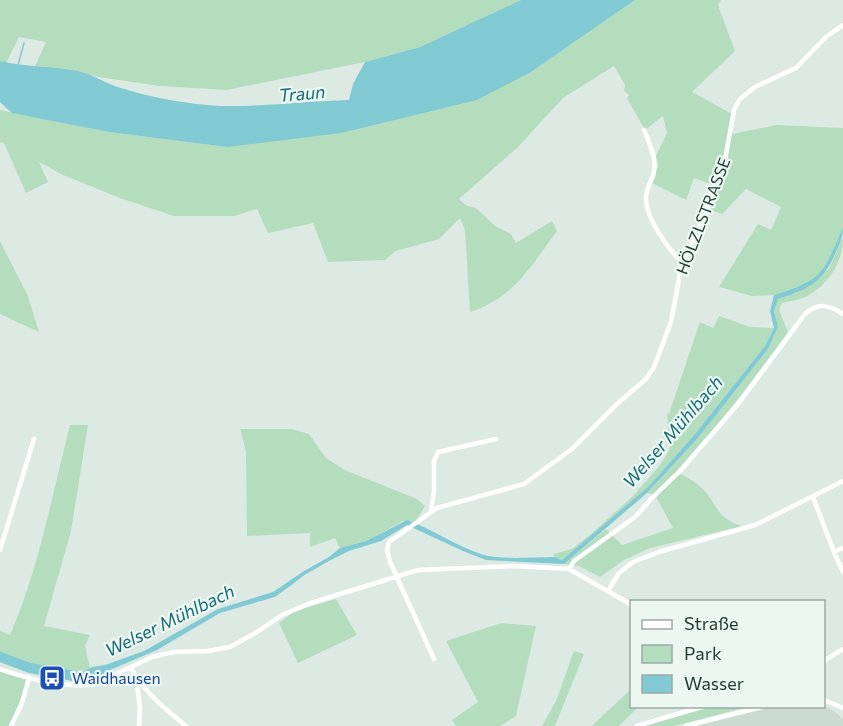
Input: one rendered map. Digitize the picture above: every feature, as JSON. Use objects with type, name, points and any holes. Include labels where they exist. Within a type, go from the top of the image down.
[{"type":"street","name":"HÖLZLSTRASSE","points":[[396,576],[388,556],[389,542],[431,511],[444,505],[524,484],[581,441],[618,403],[642,383],[654,367],[671,322],[683,263],[723,171],[732,114],[736,104],[755,87],[796,68],[826,37],[843,25]]},
{"type":"street","points":[[644,130],[652,149],[655,166],[646,193],[647,210],[652,222],[683,263]]},
{"type":"street","points":[[569,569],[574,561],[635,517],[680,471],[738,404],[805,314],[821,305],[843,314]]},
{"type":"street","points":[[431,511],[434,461],[438,452],[496,438]]},
{"type":"street","points":[[0,550],[34,439]]},
{"type":"street","points":[[608,591],[619,573],[633,562],[659,552],[755,525],[843,481]]},
{"type":"street","points":[[813,497],[843,572]]},
{"type":"street","points":[[834,552],[843,548]]},
{"type":"street","points":[[0,669],[29,677],[86,686],[95,684],[152,657],[174,652],[208,651],[230,646],[257,632],[282,615],[311,603],[418,570],[515,566],[569,569],[630,604]]},
{"type":"street","points":[[396,576],[434,659]]},
{"type":"street","points":[[825,660],[843,649]]},
{"type":"street","points":[[131,668],[156,701],[186,726]]},
{"type":"street","points":[[11,726],[22,703],[29,677]]},
{"type":"street","points":[[136,677],[140,708],[139,726]]},
{"type":"street","points":[[825,700],[843,708]]},
{"type":"street","points":[[637,726],[697,708]]},
{"type":"street","points":[[686,726],[757,708]]},
{"type":"shaded area","points":[[825,706],[843,719],[843,726],[695,726],[769,708],[825,708]]},
{"type":"green space","points":[[0,0],[521,0],[420,47],[365,62],[227,90],[160,86],[98,77],[78,71],[35,66],[46,42],[19,37],[6,63],[0,61]]},
{"type":"green space","points":[[635,0],[721,0],[718,5],[735,51],[692,92],[734,115],[732,134],[777,125],[843,128],[843,227],[826,268],[811,282],[774,295],[752,296],[719,287],[758,224],[771,230],[781,207],[746,189],[722,214],[710,210],[719,187],[694,178],[686,200],[652,183],[658,166],[656,156],[667,133],[663,116],[645,130],[627,98],[629,95],[624,91],[625,85],[614,66],[563,98],[518,147],[459,199],[467,206],[476,208],[495,226],[511,234],[516,243],[552,221],[557,231],[530,268],[510,289],[499,298],[470,312],[465,230],[460,218],[439,239],[396,251],[385,260],[328,262],[313,223],[268,233],[257,209],[234,216],[174,216],[120,198],[63,175],[39,162],[48,182],[26,193],[4,143],[0,142],[0,110],[109,132],[227,147],[531,72]]},
{"type":"green space","points":[[843,237],[838,263],[829,278],[806,297],[782,303],[779,310],[788,332],[720,422],[676,472],[701,487],[723,516],[742,526],[650,548],[624,560],[600,577],[579,566],[564,564],[606,529],[622,545],[673,528],[655,495],[647,493],[698,438],[768,349],[778,327],[774,311],[778,299],[798,292],[829,269]]},
{"type":"green space","points":[[0,241],[27,294],[39,332],[0,314]]},
{"type":"green space","points":[[719,316],[750,327],[774,328],[765,346],[695,434],[649,486],[562,560],[555,557],[553,554],[572,549],[592,533],[633,496],[660,465],[670,449],[667,413],[669,414],[700,322],[713,328]]},
{"type":"green space","points":[[70,425],[88,425],[71,531],[44,626],[90,635],[85,646],[90,668],[80,671],[45,668],[0,655],[0,631],[10,635],[29,584]]},
{"type":"green space","points":[[240,429],[292,429],[309,434],[326,458],[345,470],[417,499],[425,506],[415,522],[403,521],[366,541],[340,548],[335,538],[310,547],[310,533],[247,536],[246,451]]},
{"type":"green space","points":[[336,599],[357,635],[298,663],[279,623],[295,611]]},
{"type":"green space","points":[[501,623],[536,626],[516,716],[500,726],[456,726],[452,720],[478,702],[446,641]]},
{"type":"green space","points":[[574,651],[584,654],[555,726],[542,726],[556,701]]},
{"type":"green space","points":[[0,670],[29,679],[10,726],[0,726]]},
{"type":"green space","points":[[630,690],[630,708],[637,708],[619,726],[592,726]]},
{"type":"green space","points":[[707,708],[743,708],[674,726],[644,726]]},
{"type":"water","points":[[521,0],[635,0],[531,72],[477,100],[341,133],[227,147],[109,132],[12,113],[0,102],[0,61],[78,71],[133,92],[195,104],[236,106],[349,100],[353,84],[365,62],[420,47]]},
{"type":"water","points":[[843,227],[837,250],[819,279],[797,292],[778,299],[774,311],[778,327],[768,349],[698,438],[647,493],[564,564],[486,560],[407,525],[381,541],[349,551],[329,561],[306,574],[275,597],[220,613],[157,650],[110,670],[79,677],[30,668],[0,657],[0,655],[31,665],[79,673],[92,667],[105,665],[144,651],[218,609],[273,592],[340,548],[366,541],[407,520],[464,548],[491,557],[555,557],[562,560],[649,486],[695,434],[765,346],[774,328],[770,311],[774,295],[803,284],[820,273]]},
{"type":"waterway","points":[[18,65],[24,43]]},
{"type":"waterway","name":"Welser Mühlbach","points":[[0,657],[30,668],[79,677],[105,671]]},
{"type":"place","name":"Waidhausen","points":[[52,678]]},
{"type":"water label","name":"Traun","points":[[302,94]]}]
